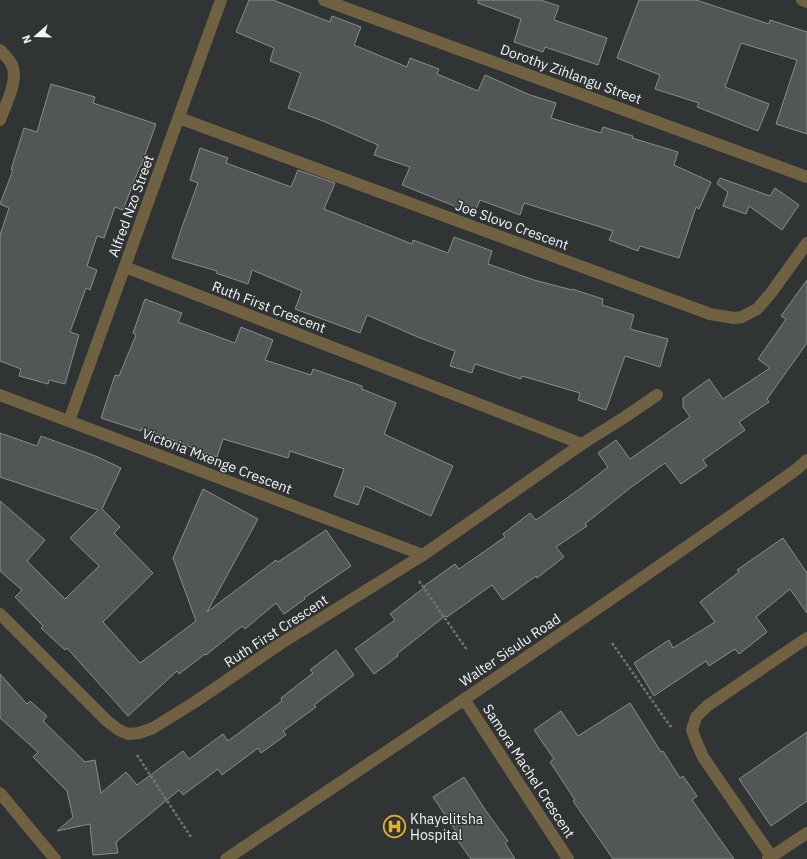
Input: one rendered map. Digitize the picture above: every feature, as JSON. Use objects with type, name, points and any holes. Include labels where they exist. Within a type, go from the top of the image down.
[{"type":"street","name":"Alfred Nzo Street","points":[[69,421],[221,0]]},
{"type":"street","name":"Dorothy Zihlangu Street","points":[[324,0],[807,177]]},
{"type":"street","points":[[802,0],[807,2]]},
{"type":"street","points":[[0,50],[12,65],[14,81],[0,120]]},
{"type":"street","name":"Joe Slovo Crescent","points":[[179,118],[710,314],[734,318],[742,317],[757,309],[771,293],[807,243]]},
{"type":"street","name":"Ruth First Crescent","points":[[125,267],[582,444]]},
{"type":"street","name":"Ruth First Crescent","points":[[128,734],[139,733],[153,728],[195,702],[280,644],[423,555],[582,444],[625,417],[657,394]]},
{"type":"street","name":"Victoria Mxenge Crescent","points":[[0,395],[423,555]]},
{"type":"street","name":"Walter Sisulu Road","points":[[226,859],[706,534],[790,474],[807,460]]},
{"type":"street","points":[[0,614],[107,721],[119,730],[128,734]]},
{"type":"street","points":[[807,638],[707,706],[696,717],[692,730],[703,757],[771,858],[807,833]]},
{"type":"street","name":"Samora Machel Crescent","points":[[464,699],[568,859]]},
{"type":"street","points":[[0,793],[54,859]]},
{"type":"path","points":[[408,564],[467,650]]},
{"type":"path","points":[[612,643],[670,726],[692,730]]},
{"type":"path","points":[[128,734],[136,753],[191,837]]},
{"type":"building","points":[[249,0],[273,0],[330,22],[332,16],[361,27],[354,45],[407,67],[410,58],[439,69],[437,74],[478,91],[485,75],[530,95],[556,103],[551,118],[601,133],[603,127],[633,136],[632,138],[678,152],[674,165],[711,182],[699,209],[696,207],[679,258],[640,246],[638,251],[609,240],[613,231],[524,203],[520,215],[480,200],[474,214],[402,185],[410,167],[374,155],[378,145],[323,121],[288,108],[301,73],[270,61],[274,48],[236,32]]},
{"type":"building","points":[[478,0],[540,0],[559,6],[554,20],[607,38],[598,65],[545,47],[543,52],[514,42],[521,19],[478,3]]},
{"type":"building","points":[[639,0],[696,0],[769,24],[770,20],[807,32],[807,134],[776,124],[797,60],[741,43],[725,87],[769,104],[758,131],[697,107],[699,103],[655,89],[660,75],[617,58]]},
{"type":"building","points":[[51,84],[95,97],[93,103],[156,124],[123,210],[115,207],[104,238],[97,236],[87,266],[97,270],[90,290],[86,288],[70,332],[79,335],[65,384],[49,380],[48,384],[19,376],[21,369],[0,361],[0,235],[9,208],[0,204],[13,170],[11,170],[24,128],[37,132]]},
{"type":"building","points":[[200,148],[228,158],[226,163],[291,187],[298,170],[335,183],[324,209],[412,244],[413,240],[448,253],[454,237],[492,251],[488,264],[534,280],[572,289],[603,299],[602,305],[634,315],[630,329],[668,339],[660,367],[625,356],[606,410],[578,400],[580,393],[522,376],[521,379],[475,364],[472,373],[450,366],[455,351],[420,338],[367,315],[360,333],[295,309],[302,291],[252,270],[248,284],[216,273],[217,271],[172,258],[198,183],[190,180]]},
{"type":"building","points":[[720,178],[770,196],[775,188],[799,205],[782,230],[749,206],[746,214],[723,206],[728,192],[717,184]]},
{"type":"building","points":[[807,280],[807,343],[767,399],[769,402],[739,422],[745,430],[703,460],[707,466],[681,484],[665,463],[630,488],[585,524],[587,526],[556,547],[564,557],[537,578],[536,576],[503,600],[492,585],[447,617],[445,616],[397,654],[398,656],[374,674],[355,649],[395,620],[390,614],[425,587],[424,586],[455,564],[459,569],[505,537],[503,534],[530,513],[536,520],[581,488],[608,467],[598,453],[616,440],[630,459],[690,417],[683,407],[683,398],[709,379],[723,399],[770,368],[758,359],[786,319],[781,316]]},
{"type":"building","points":[[145,299],[182,313],[178,322],[235,343],[241,327],[273,340],[265,360],[311,375],[313,369],[362,386],[362,389],[396,403],[384,434],[453,466],[431,516],[365,486],[358,505],[334,496],[344,469],[290,451],[288,458],[223,439],[217,457],[142,428],[141,431],[101,418],[115,375],[119,376],[136,335],[133,333]]},
{"type":"building","points":[[0,433],[37,446],[41,436],[98,457],[121,468],[102,509],[120,527],[114,533],[153,573],[103,622],[140,663],[196,621],[173,558],[203,489],[258,519],[207,612],[276,560],[278,562],[326,530],[351,566],[304,598],[305,599],[284,614],[276,603],[245,629],[242,626],[206,655],[205,654],[179,674],[177,671],[128,716],[67,648],[65,650],[41,628],[43,626],[15,597],[22,590],[0,571],[0,501],[45,540],[27,561],[65,599],[99,566],[70,538],[98,510],[0,477]]},
{"type":"building","points":[[783,538],[807,573],[807,613],[790,589],[756,617],[767,632],[739,654],[735,649],[709,666],[706,661],[654,696],[634,663],[669,640],[673,648],[715,622],[700,602],[739,572],[737,570]]},
{"type":"building","points":[[336,650],[354,675],[314,705],[316,707],[283,731],[286,735],[261,753],[258,748],[222,775],[218,769],[183,795],[179,790],[116,842],[118,853],[93,855],[90,824],[57,831],[73,817],[67,791],[33,757],[38,752],[0,718],[0,674],[27,704],[30,701],[47,716],[43,721],[85,762],[95,760],[101,793],[126,772],[137,785],[183,751],[189,759],[223,734],[228,741],[282,701],[281,698],[313,673],[310,670]]},
{"type":"building","points":[[630,703],[661,752],[663,751],[680,778],[683,776],[697,796],[692,800],[734,859],[613,859],[573,801],[575,800],[550,762],[554,759],[534,730],[561,711],[578,736]]},
{"type":"building","points":[[807,732],[807,801],[771,826],[739,779]]},
{"type":"building","points":[[464,777],[508,841],[505,843],[515,859],[471,859],[458,841],[461,839],[433,797]]},
{"type":"place","name":"Khayelitsha Hospital","points":[[394,827]]}]
